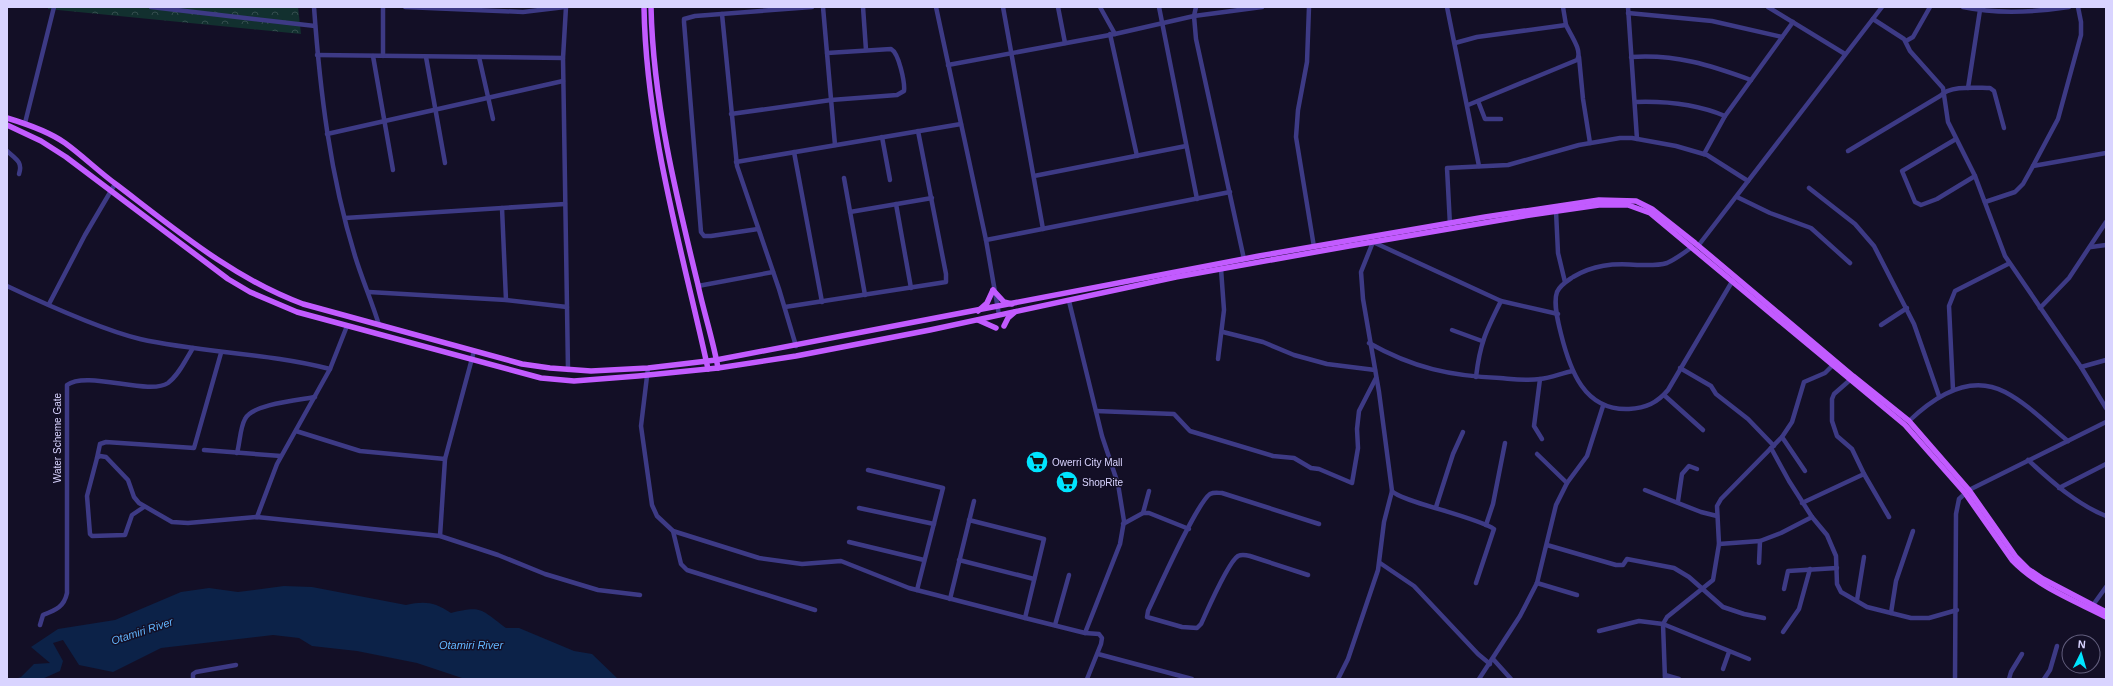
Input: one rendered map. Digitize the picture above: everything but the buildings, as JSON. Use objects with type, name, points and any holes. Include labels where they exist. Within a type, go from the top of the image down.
[{"type":"main road","points":[[644,7],[645,48],[658,141],[708,369]]},
{"type":"main road","points":[[651,7],[658,84],[667,143],[698,286],[718,368]]},
{"type":"main road","points":[[7,118],[25,123],[64,143],[115,184],[210,255],[256,284],[303,304],[379,325],[522,364],[568,370],[591,371],[648,368],[716,360],[1012,304],[1176,275],[1222,269],[1314,247],[1450,226],[1599,200],[1636,201],[1652,209],[1850,380],[1883,405],[1916,435],[1967,491],[2012,560],[2025,573],[2040,584],[2106,617]]},
{"type":"main road","points":[[7,125],[41,140],[209,265],[250,292],[297,312],[541,378],[563,380],[648,375],[718,368],[796,356],[1069,301],[1244,259],[1373,242],[1450,226]]},
{"type":"main road","points":[[1530,212],[1556,211],[1599,205],[1635,206],[1650,213],[1695,246],[1909,421],[1967,491],[2016,557],[2028,569],[2043,579],[2106,612]]},
{"type":"main road","points":[[978,311],[987,304],[993,290],[1004,302],[1012,304]]},
{"type":"main road","points":[[1004,326],[1008,318],[1015,312]]},
{"type":"main road","points":[[976,320],[996,328]]},
{"type":"street","points":[[25,123],[54,7]]},
{"type":"street","points":[[151,7],[315,26]]},
{"type":"street","points":[[314,7],[320,86],[345,218],[355,257],[369,292],[379,325]]},
{"type":"street","points":[[382,56],[383,7]]},
{"type":"street","points":[[405,7],[523,12],[566,7],[563,81],[568,370]]},
{"type":"street","points":[[758,228],[711,236],[704,236],[701,232],[684,22],[688,18],[722,14],[812,7]]},
{"type":"street","points":[[823,7],[835,145]]},
{"type":"street","points":[[863,7],[866,50]]},
{"type":"street","points":[[936,7],[986,240],[998,315]]},
{"type":"street","points":[[1003,7],[1044,229]]},
{"type":"street","points":[[1058,7],[1065,43]]},
{"type":"street","points":[[1100,7],[1112,34],[1137,156]]},
{"type":"street","points":[[1159,7],[1197,199]]},
{"type":"street","points":[[1196,7],[1194,16],[1196,39],[1244,259]]},
{"type":"street","points":[[948,65],[1112,34],[1194,16],[1262,7]]},
{"type":"street","points":[[1309,7],[1307,62],[1298,110],[1296,137],[1314,247]]},
{"type":"street","points":[[1447,7],[1468,105],[1479,166]]},
{"type":"street","points":[[1563,7],[1566,25],[1578,51],[1590,143]]},
{"type":"street","points":[[1628,7],[1631,58],[1636,102],[1637,139]]},
{"type":"street","points":[[1768,7],[1845,54]]},
{"type":"street","points":[[1733,280],[1664,394],[1655,403],[1643,408],[1611,409],[1593,400],[1573,371],[1566,355],[1558,314],[1558,290],[1565,282],[1586,269],[1601,265],[1653,265],[1666,263],[1695,246],[1737,197],[1882,7]]},
{"type":"street","points":[[1906,41],[1913,37],[1930,7]]},
{"type":"street","points":[[1963,7],[1980,10],[2039,10],[2070,7]]},
{"type":"street","points":[[1985,202],[2015,192],[2023,184],[2054,129],[2060,113],[2082,29],[2078,7]]},
{"type":"street","points":[[1968,88],[1980,10]]},
{"type":"street","points":[[1628,13],[1712,21],[1782,37]]},
{"type":"street","points":[[722,14],[736,162],[741,181],[774,272],[796,346]]},
{"type":"street","points":[[1873,19],[1906,41],[1910,51],[1938,81],[1944,92],[1946,114],[1956,139],[1975,176],[1985,202],[1989,218],[2008,264],[2081,367],[2106,408]]},
{"type":"street","points":[[1704,154],[1726,116],[1792,22]]},
{"type":"street","points":[[1455,43],[1477,37],[1525,32],[1566,25]]},
{"type":"street","points":[[731,114],[831,100],[897,95],[904,91],[904,82],[894,50],[886,48],[827,53]]},
{"type":"street","points":[[317,55],[563,58]]},
{"type":"street","points":[[373,56],[393,170]]},
{"type":"street","points":[[1631,58],[1662,56],[1693,61],[1751,80]]},
{"type":"street","points":[[426,57],[445,164]]},
{"type":"street","points":[[479,57],[493,119]]},
{"type":"street","points":[[1468,105],[1577,60],[1579,57]]},
{"type":"street","points":[[328,134],[563,81]]},
{"type":"street","points":[[1848,151],[1944,92],[1968,88],[1990,88],[1994,91],[2004,128]]},
{"type":"street","points":[[1478,101],[1485,119],[1501,119]]},
{"type":"street","points":[[1636,102],[1661,102],[1698,106],[1726,116]]},
{"type":"street","points":[[736,162],[918,130],[961,124]]},
{"type":"street","points":[[785,307],[946,282],[947,279],[918,130]]},
{"type":"street","points":[[882,137],[890,180]]},
{"type":"street","points":[[1450,226],[1447,168],[1522,163],[1590,143],[1620,138],[1637,139],[1676,146],[1704,154],[1748,181]]},
{"type":"street","points":[[1956,139],[1903,168],[1902,171],[1915,202],[1921,205],[1937,199],[1975,176]]},
{"type":"street","points":[[1034,176],[1186,146]]},
{"type":"street","points":[[7,151],[20,162],[22,166],[19,174]]},
{"type":"street","points":[[794,152],[822,302]]},
{"type":"street","points":[[2033,166],[2106,153]]},
{"type":"street","points":[[844,178],[865,295]]},
{"type":"street","points":[[49,304],[85,235],[115,184]]},
{"type":"street","points":[[1809,188],[1846,216],[1862,231],[1877,252],[1907,308],[1921,342],[1939,396]]},
{"type":"street","points":[[986,240],[1230,192]]},
{"type":"street","points":[[1737,197],[1778,216],[1811,228],[1850,263]]},
{"type":"street","points":[[850,212],[932,198]]},
{"type":"street","points":[[345,218],[565,204]]},
{"type":"street","points":[[896,204],[911,288]]},
{"type":"street","points":[[502,208],[506,300]]},
{"type":"street","points":[[1556,211],[1558,253],[1565,282]]},
{"type":"street","points":[[2040,308],[2064,285],[2091,247],[2106,222]]},
{"type":"street","points":[[1338,679],[1348,659],[1380,563],[1384,522],[1392,491],[1375,370],[1369,343],[1361,272],[1373,242],[1501,301],[1558,314]]},
{"type":"street","points":[[2091,247],[2106,245]]},
{"type":"street","points":[[1953,390],[1950,306],[1952,295],[1959,288],[2008,264]]},
{"type":"street","points":[[1218,359],[1223,332],[1224,304],[1222,269]]},
{"type":"street","points":[[698,286],[774,272]]},
{"type":"street","points":[[7,286],[94,323],[138,338],[221,353],[295,361],[330,369]]},
{"type":"street","points":[[369,292],[506,300],[567,307]]},
{"type":"street","points":[[1069,301],[1102,436],[1118,484],[1123,524],[1120,544],[1085,633]]},
{"type":"street","points":[[1476,377],[1484,333],[1501,301]]},
{"type":"street","points":[[1881,325],[1907,308]]},
{"type":"street","points":[[257,517],[281,456],[330,369],[347,326]]},
{"type":"street","points":[[1452,330],[1482,340]]},
{"type":"street","points":[[1223,332],[1263,342],[1294,355],[1327,364],[1375,370]]},
{"type":"street","points":[[1369,343],[1414,364],[1446,374],[1476,377],[1540,379],[1573,371]]},
{"type":"street","name":"Water Scheme Gate","points":[[40,625],[43,615],[59,609],[65,602],[67,593],[67,385],[78,380],[163,386],[173,379],[193,348]]},
{"type":"street","points":[[440,536],[445,459],[474,351]]},
{"type":"street","points":[[144,506],[132,515],[125,535],[92,536],[90,534],[87,496],[97,458],[98,446],[106,442],[194,448],[221,353]]},
{"type":"street","points":[[2081,367],[2106,360]]},
{"type":"street","points":[[1679,679],[1665,677],[1663,624],[1666,617],[1713,580],[1719,544],[1716,516],[1717,506],[1721,499],[1782,437],[1792,422],[1804,382],[1825,373],[1833,365]]},
{"type":"street","points":[[648,368],[641,426],[652,505],[657,516],[673,531],[730,550],[779,562],[802,564],[841,561],[917,590],[1085,633],[1099,634],[1102,638],[1098,654],[1087,679]]},
{"type":"street","points":[[1680,368],[1711,386],[1716,394],[1748,419],[1772,447],[1802,504],[1830,543],[1836,556],[1838,589],[1841,592],[1867,606],[1921,619],[1957,610]]},
{"type":"street","points":[[1096,412],[1174,414],[1190,430],[1273,456],[1294,458],[1311,468],[1319,469],[1352,483],[1358,448],[1357,429],[1359,411],[1376,378]]},
{"type":"street","points":[[1540,379],[1534,426],[1542,439]]},
{"type":"street","points":[[1850,380],[1834,394],[1832,399],[1832,421],[1837,436],[1852,450],[1889,517]]},
{"type":"street","points":[[1909,421],[1939,396],[1960,387],[1978,386],[2004,392],[2068,441]]},
{"type":"street","points":[[1664,394],[1703,430]]},
{"type":"street","points":[[237,453],[244,420],[249,413],[261,408],[315,397]]},
{"type":"street","points":[[1479,679],[1520,616],[1537,583],[1556,505],[1567,483],[1587,456],[1603,406]]},
{"type":"street","points":[[1955,679],[1957,610],[1957,506],[1959,499],[1967,491],[2106,422]]},
{"type":"street","points":[[296,431],[360,451],[445,459]]},
{"type":"street","points":[[1436,507],[1453,454],[1463,432]]},
{"type":"street","points":[[1782,437],[1806,471]]},
{"type":"street","points":[[1486,525],[1493,504],[1505,443]]},
{"type":"street","points":[[204,450],[281,456]]},
{"type":"street","points":[[1537,454],[1567,483]]},
{"type":"street","points":[[97,458],[100,456],[106,457],[131,483],[134,496],[144,506],[172,522],[177,523],[257,517],[440,536],[498,555],[545,574],[598,590],[640,595]]},
{"type":"street","points":[[2028,460],[2059,488],[2088,508],[2106,516]]},
{"type":"street","points":[[2059,488],[2106,464]]},
{"type":"street","points":[[1678,501],[1682,474],[1689,466],[1697,470]]},
{"type":"street","points":[[868,470],[943,488],[917,590]]},
{"type":"street","points":[[1802,504],[1864,474]]},
{"type":"street","points":[[1645,490],[1678,501],[1701,512],[1716,516]]},
{"type":"street","points":[[1143,513],[1149,491]]},
{"type":"street","points":[[1392,491],[1398,496],[1436,507],[1494,528],[1476,583]]},
{"type":"street","points":[[1308,575],[1250,556],[1241,555],[1229,566],[1201,624],[1197,628],[1182,627],[1147,617],[1148,611],[1188,529],[1209,495],[1214,492],[1222,493],[1319,524]]},
{"type":"street","points":[[950,598],[974,501]]},
{"type":"street","points":[[859,508],[934,524]]},
{"type":"street","points":[[1123,524],[1143,513],[1149,513],[1188,529]]},
{"type":"street","points":[[1719,544],[1760,540],[1781,533],[1812,517]]},
{"type":"street","points":[[970,520],[1044,539],[1025,618]]},
{"type":"street","points":[[673,531],[681,564],[687,570],[815,610]]},
{"type":"street","points":[[1891,613],[1896,581],[1913,531]]},
{"type":"street","points":[[1759,563],[1760,540]]},
{"type":"street","points":[[849,542],[924,560]]},
{"type":"street","points":[[1547,545],[1616,565],[1623,565],[1627,559],[1674,568],[1689,577],[1723,607],[1744,614],[1764,618]]},
{"type":"street","points":[[1857,600],[1864,557]]},
{"type":"street","points":[[960,560],[1034,579]]},
{"type":"street","points":[[1380,563],[1414,586],[1478,654],[1490,664]]},
{"type":"street","points":[[1784,589],[1788,571],[1837,568]]},
{"type":"street","points":[[1783,632],[1799,609],[1810,569]]},
{"type":"street","points":[[1055,625],[1069,575]]},
{"type":"street","points":[[1537,583],[1577,595]]},
{"type":"street","points":[[2093,605],[2106,587]]},
{"type":"street","points":[[1599,631],[1639,621],[1663,624],[1749,659]]},
{"type":"street","points":[[2044,679],[2050,670],[2056,646]]},
{"type":"street","points":[[1723,669],[1729,652]]},
{"type":"street","points":[[1098,654],[1192,679]]},
{"type":"street","points":[[2009,679],[2011,672],[2022,654]]},
{"type":"street","points":[[1493,659],[1511,679]]},
{"type":"street","points":[[193,679],[193,674],[196,672],[236,665]]},
{"type":"green space","points":[[48,7],[298,7],[301,34],[48,9]]},
{"type":"water","name":"Otamiri River","points":[[284,586],[312,587],[406,605],[429,603],[451,613],[476,609],[486,613],[506,628],[519,628],[574,651],[592,654],[618,679],[465,679],[417,663],[357,651],[312,646],[299,638],[273,635],[161,648],[113,672],[79,665],[63,640],[53,643],[63,661],[60,671],[42,679],[15,679],[21,677],[34,664],[50,663],[31,647],[58,629],[115,620],[181,592],[209,588],[238,592]]},
{"type":"place","name":"Owerri City Mall","points":[[1037,462]]},
{"type":"place","name":"ShopRite","points":[[1067,482]]}]
